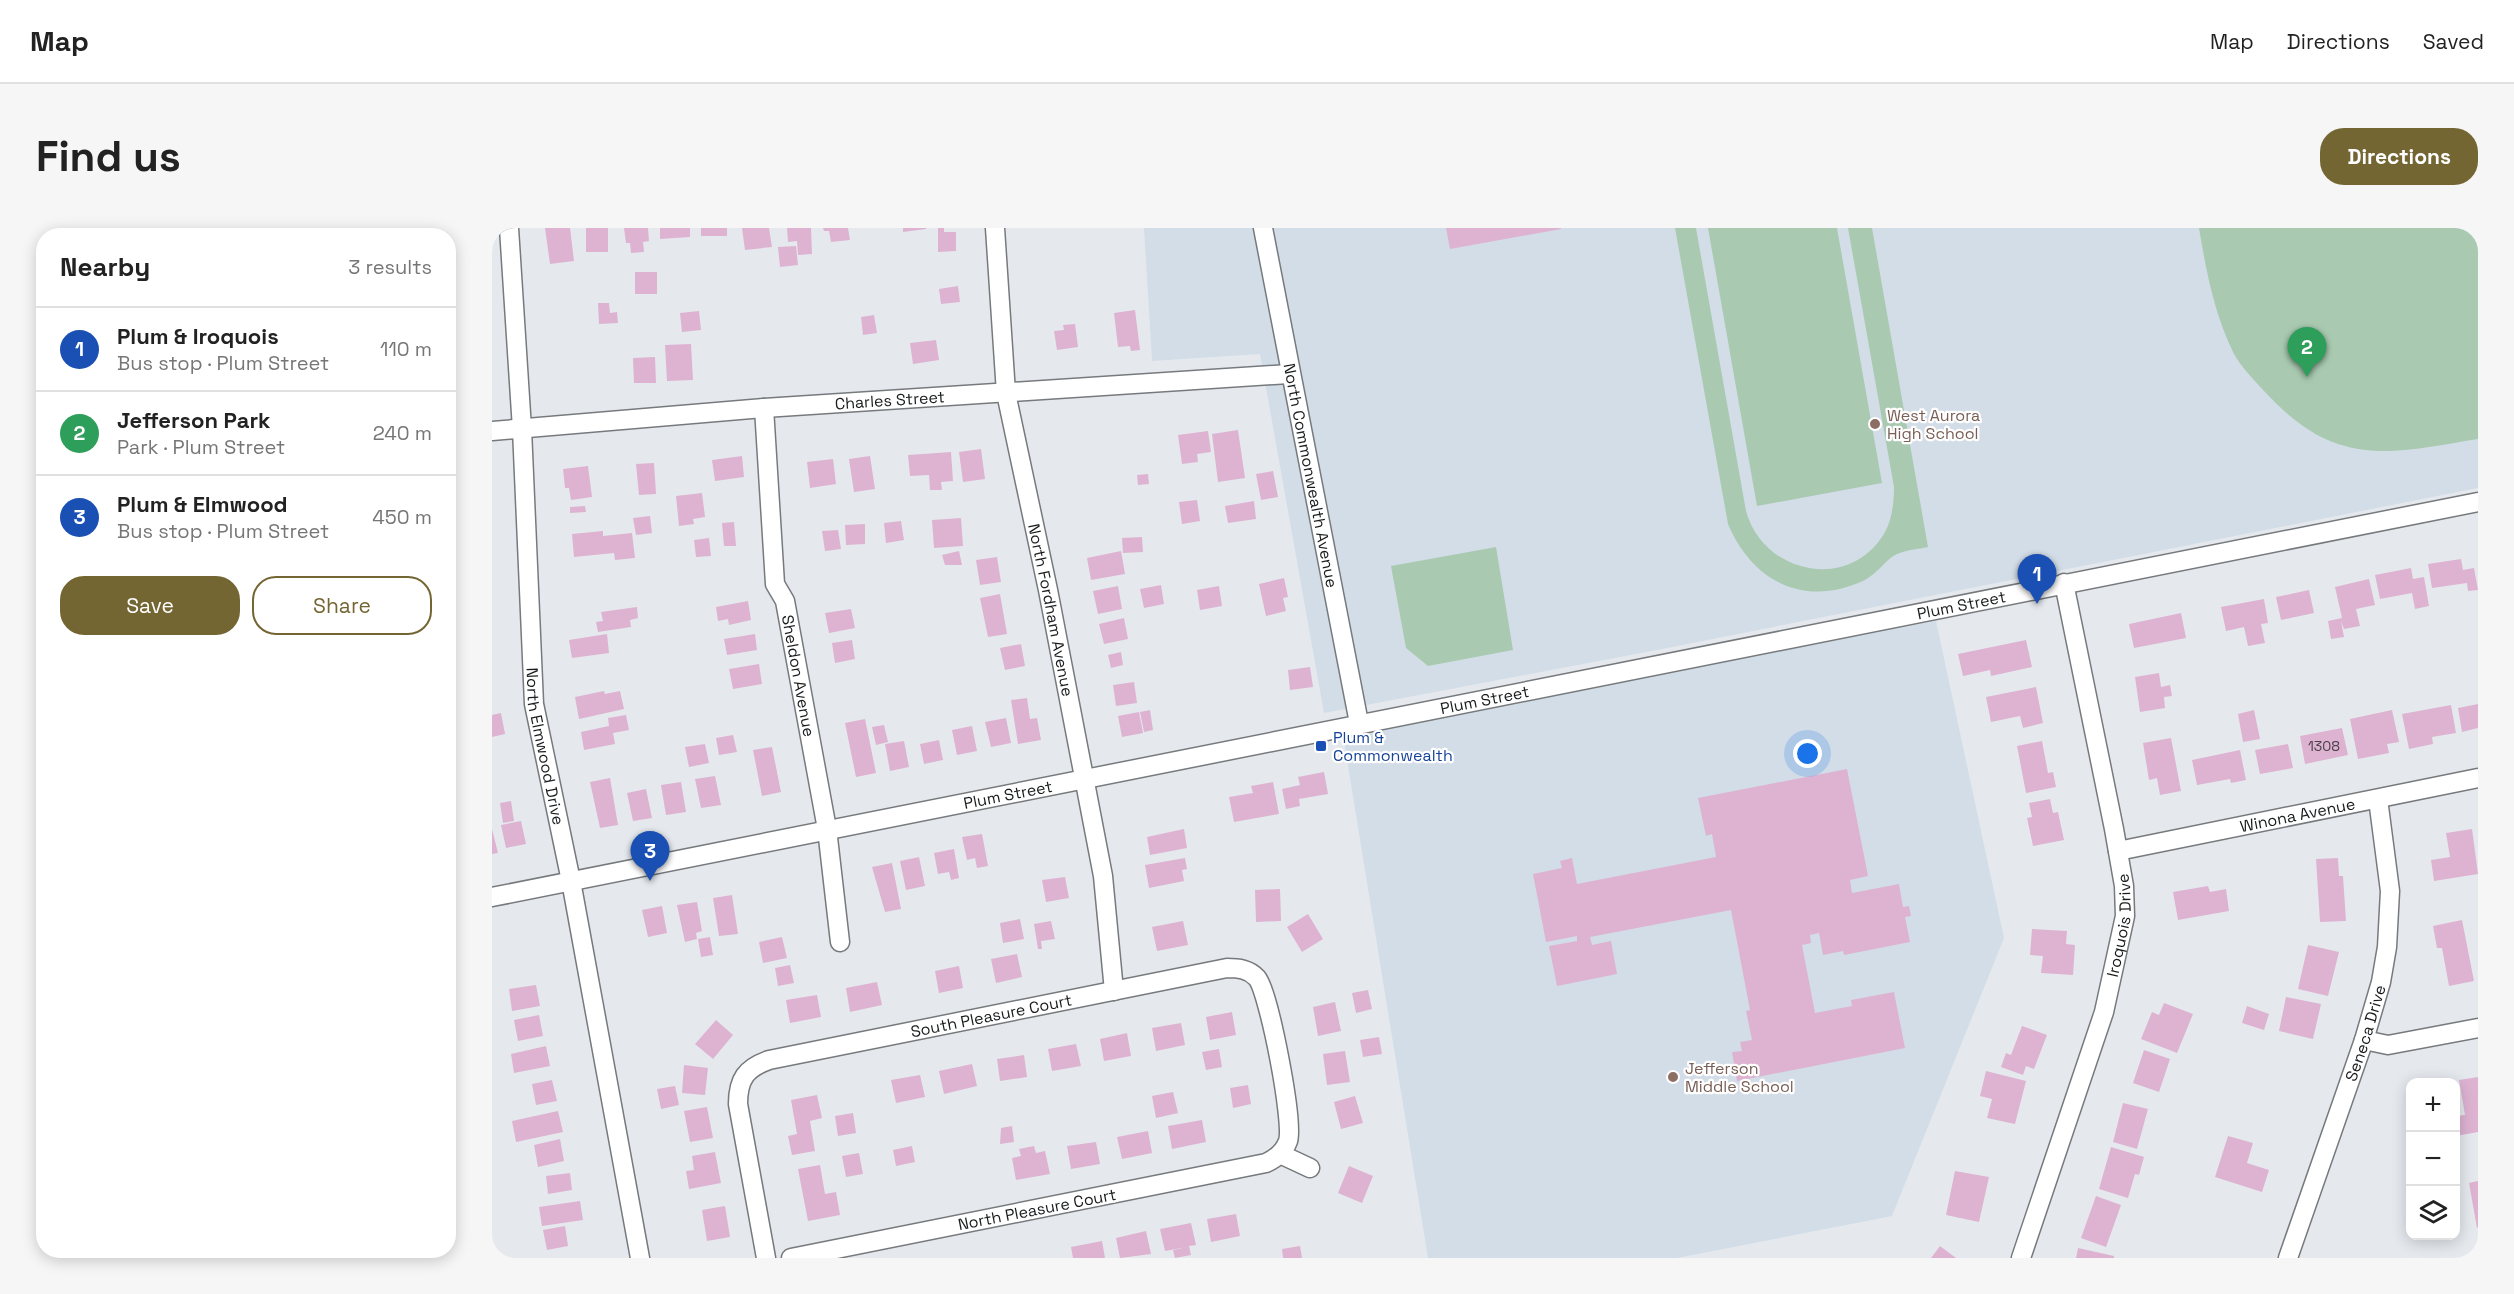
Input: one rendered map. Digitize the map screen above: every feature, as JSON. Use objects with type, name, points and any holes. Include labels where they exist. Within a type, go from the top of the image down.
[{"type":"street","name":"North Elmwood Drive","points":[[509,228],[522,429],[534,704],[571,881],[640,1258]]},
{"type":"street","name":"North Fordham Avenue","points":[[995,228],[1005,393],[1048,590],[1103,876],[1114,991]]},
{"type":"street","name":"North Commonwealth Avenue","points":[[1263,228],[1289,374],[1324,536],[1359,723]]},
{"type":"street","name":"Charles Street","points":[[492,431],[764,408],[1289,374]]},
{"type":"street","name":"Sheldon Avenue","points":[[764,408],[775,584],[785,601],[827,829],[840,942]]},
{"type":"street","name":"Plum Street","points":[[492,897],[2478,502]]},
{"type":"street","name":"Iroquois Drive","points":[[2021,1258],[2062,1142],[2114,977],[2125,916],[2124,886],[2118,850],[2064,584]]},
{"type":"street","name":"Winona Avenue","points":[[2118,850],[2478,778]]},
{"type":"street","name":"Seneca Drive","points":[[2288,1258],[2364,1041],[2381,982],[2390,891],[2378,799]]},
{"type":"street","name":"South Pleasure Court","points":[[766,1258],[738,1104],[738,1088],[743,1075],[755,1065],[770,1060],[1227,968],[1237,968],[1253,975],[1263,991],[1289,1116],[1288,1142],[1280,1155]]},
{"type":"street","points":[[2364,1041],[2388,1045],[2478,1028]]},
{"type":"street","points":[[1280,1155],[1310,1168]]},
{"type":"street","name":"North Pleasure Court","points":[[791,1258],[1266,1163],[1280,1155]]},
{"type":"shaded area","name":"West Aurora High School","points":[[1144,228],[2478,228],[2478,488],[1657,650],[1324,713],[1260,354],[1152,361]]},
{"type":"shaded area","name":"Jefferson Middle School","points":[[1936,621],[2004,938],[1892,1216],[1677,1258],[1428,1258],[1343,735]]},
{"type":"green space","points":[[1675,228],[1696,228],[1746,511],[1755,532],[1770,549],[1788,561],[1809,568],[1830,569],[1851,563],[1870,551],[1885,532],[1893,505],[1894,487],[1848,228],[1872,228],[1928,547],[1897,554],[1865,580],[1843,588],[1822,591],[1802,590],[1784,585],[1767,575],[1752,562],[1728,524]]},
{"type":"green space","points":[[1708,228],[1837,228],[1882,483],[1757,506]]},
{"type":"green space","points":[[2199,228],[2478,228],[2478,439],[2415,449],[2378,451],[2343,446],[2301,425],[2264,391],[2233,352],[2216,307]]},
{"type":"green space","points":[[1496,547],[1513,650],[1428,666],[1406,648],[1391,566]]},
{"type":"building","points":[[545,228],[570,228],[574,261],[550,264]]},
{"type":"building","points":[[586,228],[608,228],[608,252],[586,252]]},
{"type":"building","points":[[624,228],[648,228],[649,241],[643,242],[644,252],[631,253],[630,243],[626,243]]},
{"type":"building","points":[[660,228],[690,228],[690,237],[660,239]]},
{"type":"building","points":[[701,228],[727,228],[727,236],[701,236]]},
{"type":"building","points":[[742,228],[769,228],[772,247],[745,250]]},
{"type":"building","points":[[787,228],[811,228],[812,254],[798,255],[797,241],[788,242]]},
{"type":"building","points":[[823,228],[848,228],[850,240],[831,242],[829,231],[824,231]]},
{"type":"building","points":[[903,228],[926,228],[926,229],[903,232]]},
{"type":"building","points":[[938,228],[944,228],[944,232],[956,232],[956,251],[938,252]]},
{"type":"building","points":[[1446,228],[1561,228],[1561,229],[1450,249]]},
{"type":"building","points":[[796,246],[798,265],[780,267],[778,247]]},
{"type":"building","points":[[635,272],[657,272],[657,294],[635,294]]},
{"type":"building","points":[[958,286],[960,302],[941,304],[939,289]]},
{"type":"building","points":[[598,303],[609,303],[610,313],[617,312],[618,323],[599,324]]},
{"type":"building","points":[[1135,310],[1140,350],[1131,351],[1130,346],[1118,347],[1114,313]]},
{"type":"building","points":[[699,311],[701,330],[682,332],[680,313]]},
{"type":"building","points":[[874,315],[877,333],[863,335],[861,317]]},
{"type":"building","points":[[1075,324],[1078,347],[1057,350],[1054,331],[1064,330],[1063,325]]},
{"type":"building","points":[[936,340],[939,360],[913,364],[910,343]]},
{"type":"building","points":[[691,344],[693,380],[667,381],[665,345]]},
{"type":"building","points":[[655,357],[656,383],[634,383],[633,358]]},
{"type":"building","points":[[1238,430],[1245,478],[1218,482],[1212,434]]},
{"type":"building","points":[[1208,431],[1211,452],[1197,454],[1198,462],[1182,464],[1178,435]]},
{"type":"building","points":[[981,449],[985,479],[963,482],[959,452]]},
{"type":"building","points":[[951,452],[953,481],[941,482],[942,490],[930,490],[929,475],[910,476],[908,455]]},
{"type":"building","points":[[742,456],[744,477],[715,481],[712,460]]},
{"type":"building","points":[[870,456],[875,489],[854,492],[849,459]]},
{"type":"building","points":[[833,459],[836,484],[810,488],[807,462]]},
{"type":"building","points":[[654,463],[656,494],[639,495],[636,464]]},
{"type":"building","points":[[588,466],[592,497],[571,500],[569,488],[565,488],[563,469]]},
{"type":"building","points":[[1273,471],[1278,497],[1261,500],[1256,474]]},
{"type":"building","points":[[1148,474],[1149,484],[1138,485],[1137,475]]},
{"type":"building","points":[[702,493],[705,517],[693,519],[694,524],[679,526],[676,496]]},
{"type":"building","points":[[1197,500],[1200,521],[1182,524],[1179,502]]},
{"type":"building","points":[[1254,501],[1256,519],[1228,523],[1225,506]]},
{"type":"building","points":[[585,506],[586,512],[570,513],[570,507]]},
{"type":"building","points":[[650,516],[652,533],[636,535],[633,518]]},
{"type":"building","points":[[961,518],[963,546],[934,548],[932,520]]},
{"type":"building","points":[[901,521],[904,540],[886,543],[884,523]]},
{"type":"building","points":[[734,522],[736,546],[724,546],[722,523]]},
{"type":"building","points":[[865,524],[865,544],[846,545],[845,525]]},
{"type":"building","points":[[838,530],[841,549],[825,551],[822,531]]},
{"type":"building","points":[[603,531],[603,536],[632,533],[635,558],[615,560],[614,553],[574,557],[572,534]]},
{"type":"building","points":[[1142,537],[1143,552],[1123,553],[1122,538]]},
{"type":"building","points":[[709,538],[711,556],[696,557],[694,540]]},
{"type":"building","points":[[959,551],[962,565],[945,565],[942,555]]},
{"type":"building","points":[[1121,551],[1125,574],[1091,580],[1087,558]]},
{"type":"building","points":[[997,557],[1001,582],[980,585],[976,560]]},
{"type":"building","points":[[2461,559],[2463,570],[2474,568],[2478,590],[2468,591],[2467,583],[2432,588],[2428,564]]},
{"type":"building","points":[[2411,568],[2413,579],[2424,577],[2429,606],[2415,609],[2412,593],[2380,599],[2375,575]]},
{"type":"building","points":[[1284,578],[1288,597],[1283,598],[1286,611],[1266,616],[1259,584]]},
{"type":"building","points":[[2369,579],[2375,605],[2356,609],[2360,626],[2344,629],[2341,621],[2344,637],[2331,639],[2328,621],[2342,618],[2335,587]]},
{"type":"building","points":[[1161,585],[1164,604],[1144,608],[1140,589]]},
{"type":"building","points":[[1118,586],[1122,609],[1098,614],[1093,591]]},
{"type":"building","points":[[1219,586],[1222,606],[1200,610],[1197,590]]},
{"type":"building","points":[[2309,590],[2314,613],[2281,620],[2276,597]]},
{"type":"building","points":[[1000,594],[1007,634],[988,637],[980,598]]},
{"type":"building","points":[[2264,599],[2268,623],[2261,624],[2265,643],[2248,646],[2244,627],[2226,631],[2221,607]]},
{"type":"building","points":[[748,601],[751,620],[729,625],[728,619],[718,621],[716,607]]},
{"type":"building","points":[[637,607],[638,618],[630,620],[631,627],[598,632],[596,622],[603,621],[601,612]]},
{"type":"building","points":[[851,609],[855,628],[829,633],[825,613]]},
{"type":"building","points":[[2181,613],[2186,638],[2134,648],[2129,624]]},
{"type":"building","points":[[1124,618],[1128,639],[1104,644],[1099,624]]},
{"type":"building","points":[[607,634],[609,653],[572,658],[569,640]]},
{"type":"building","points":[[755,634],[757,650],[727,655],[724,639]]},
{"type":"building","points":[[852,640],[855,659],[835,663],[832,643]]},
{"type":"building","points":[[2026,640],[2032,667],[1991,676],[1990,670],[1963,676],[1958,654]]},
{"type":"building","points":[[1021,644],[1025,666],[1005,670],[1000,648]]},
{"type":"building","points":[[1121,652],[1123,665],[1111,668],[1108,655]]},
{"type":"building","points":[[759,664],[762,684],[733,689],[729,669]]},
{"type":"building","points":[[1310,667],[1313,687],[1290,690],[1288,670]]},
{"type":"building","points":[[2159,673],[2161,687],[2170,685],[2172,696],[2164,697],[2165,708],[2140,712],[2135,677]]},
{"type":"building","points":[[1134,682],[1137,703],[1116,706],[1113,685]]},
{"type":"building","points":[[2036,687],[2043,723],[2023,728],[2020,716],[1991,722],[1986,697]]},
{"type":"building","points":[[604,691],[605,694],[620,691],[624,709],[579,719],[575,697]]},
{"type":"building","points":[[1027,698],[1030,719],[1037,718],[1041,740],[1018,744],[1011,700]]},
{"type":"building","points":[[2478,704],[2478,728],[2462,732],[2458,708]]},
{"type":"building","points":[[2451,705],[2456,733],[2432,737],[2433,744],[2409,749],[2402,714]]},
{"type":"building","points":[[1150,710],[1153,730],[1144,732],[1140,712]]},
{"type":"building","points":[[2254,710],[2260,739],[2243,742],[2238,714]]},
{"type":"building","points":[[2392,710],[2399,742],[2387,744],[2389,753],[2358,759],[2350,719]]},
{"type":"building","points":[[1139,712],[1143,733],[1122,737],[1118,716]]},
{"type":"building","points":[[501,713],[505,734],[492,737],[492,715]]},
{"type":"building","points":[[626,715],[629,730],[613,733],[615,744],[584,750],[581,732],[609,726],[608,718]]},
{"type":"building","points":[[1006,718],[1011,743],[991,747],[985,722]]},
{"type":"building","points":[[865,719],[876,773],[856,777],[845,723]]},
{"type":"building","points":[[884,725],[888,742],[876,745],[872,727]]},
{"type":"building","points":[[972,726],[977,751],[957,755],[952,730]]},
{"type":"building","points":[[2342,728],[2348,755],[2305,764],[2300,736]]},
{"type":"building","points":[[733,735],[737,752],[719,755],[716,738]]},
{"type":"building","points":[[2171,738],[2181,791],[2160,795],[2157,778],[2149,780],[2143,743]]},
{"type":"building","points":[[939,740],[943,760],[924,764],[920,744]]},
{"type":"building","points":[[904,741],[909,767],[890,771],[885,744]]},
{"type":"building","points":[[2042,741],[2048,773],[2053,772],[2056,787],[2026,793],[2017,746]]},
{"type":"building","points":[[705,744],[709,763],[689,767],[685,747]]},
{"type":"building","points":[[2288,744],[2293,768],[2260,774],[2255,750]]},
{"type":"building","points":[[772,747],[781,792],[762,796],[753,750]]},
{"type":"building","points":[[2240,750],[2246,780],[2231,783],[2230,779],[2197,785],[2192,760]]},
{"type":"building","points":[[1847,769],[1868,876],[1850,880],[1852,893],[1899,884],[1903,907],[1909,906],[1911,916],[1905,917],[1910,942],[1844,955],[1843,951],[1823,955],[1819,933],[1810,935],[1811,943],[1802,945],[1815,1013],[1852,1006],[1851,1000],[1894,992],[1905,1048],[1737,1081],[1732,1052],[1742,1051],[1740,1042],[1752,1040],[1746,1011],[1750,1010],[1731,910],[1590,937],[1592,945],[1611,941],[1617,974],[1557,986],[1549,946],[1577,941],[1577,936],[1546,942],[1533,874],[1562,868],[1560,861],[1572,858],[1577,884],[1716,857],[1712,834],[1706,836],[1698,798]]},
{"type":"building","points":[[1324,772],[1328,794],[1299,799],[1300,806],[1286,809],[1282,789],[1300,785],[1298,777]]},
{"type":"building","points":[[715,776],[721,805],[701,808],[695,779]]},
{"type":"building","points":[[610,778],[618,825],[600,828],[590,782]]},
{"type":"building","points":[[681,782],[686,812],[666,815],[661,785]]},
{"type":"building","points":[[1273,782],[1279,814],[1234,822],[1229,797],[1253,793],[1251,786]]},
{"type":"building","points":[[646,789],[652,818],[633,821],[627,793]]},
{"type":"building","points":[[2050,799],[2053,813],[2058,812],[2064,840],[2033,846],[2027,818],[2032,817],[2029,803]]},
{"type":"building","points":[[511,801],[514,821],[503,823],[500,803]]},
{"type":"building","points":[[521,821],[526,844],[506,848],[501,825]]},
{"type":"building","points":[[492,829],[498,853],[492,854]]},
{"type":"building","points":[[1184,829],[1187,848],[1150,855],[1147,837]]},
{"type":"building","points":[[2472,829],[2478,874],[2434,881],[2431,860],[2450,857],[2446,833]]},
{"type":"building","points":[[982,834],[988,866],[977,868],[975,858],[967,860],[962,837]]},
{"type":"building","points":[[954,849],[959,878],[951,880],[949,872],[938,874],[934,853]]},
{"type":"building","points":[[919,857],[925,886],[906,890],[900,861]]},
{"type":"building","points":[[1185,858],[1187,869],[1182,870],[1184,881],[1149,888],[1145,865]]},
{"type":"building","points":[[2338,858],[2339,876],[2343,876],[2346,921],[2320,922],[2316,859]]},
{"type":"building","points":[[892,863],[901,909],[885,912],[872,867]]},
{"type":"building","points":[[1065,877],[1069,898],[1046,902],[1042,880]]},
{"type":"building","points":[[2208,886],[2210,892],[2226,889],[2229,911],[2178,920],[2173,892]]},
{"type":"building","points":[[1280,889],[1281,921],[1256,922],[1255,890]]},
{"type":"building","points":[[732,895],[738,934],[719,936],[713,898]]},
{"type":"building","points":[[697,902],[702,931],[696,933],[697,939],[685,942],[677,905]]},
{"type":"building","points":[[662,906],[667,933],[648,937],[642,910]]},
{"type":"building","points":[[1308,914],[1323,939],[1302,952],[1287,927]]},
{"type":"building","points":[[1020,919],[1024,939],[1003,943],[1000,923]]},
{"type":"building","points":[[2462,920],[2474,981],[2449,986],[2442,948],[2437,948],[2433,926]]},
{"type":"building","points":[[1051,921],[1055,939],[1041,941],[1042,949],[1038,949],[1034,924]]},
{"type":"building","points":[[1183,921],[1188,945],[1157,951],[1152,927]]},
{"type":"building","points":[[2032,929],[2067,931],[2066,944],[2075,945],[2073,975],[2041,973],[2043,956],[2030,955]]},
{"type":"building","points":[[710,937],[713,955],[701,957],[698,939]]},
{"type":"building","points":[[782,937],[787,958],[763,963],[759,942]]},
{"type":"building","points":[[2308,945],[2339,952],[2328,996],[2298,989]]},
{"type":"building","points":[[1017,954],[1022,977],[996,983],[991,959]]},
{"type":"building","points":[[790,965],[794,983],[778,986],[775,968]]},
{"type":"building","points":[[959,966],[963,988],[939,993],[935,971]]},
{"type":"building","points":[[877,982],[882,1005],[850,1012],[846,988]]},
{"type":"building","points":[[536,985],[540,1006],[512,1011],[509,989]]},
{"type":"building","points":[[1368,990],[1372,1009],[1356,1013],[1352,993]]},
{"type":"building","points":[[817,995],[821,1017],[790,1023],[786,1000]]},
{"type":"building","points":[[2286,997],[2321,1004],[2313,1039],[2279,1031]]},
{"type":"building","points":[[1335,1002],[1341,1031],[1318,1036],[1313,1007]]},
{"type":"building","points":[[2164,1003],[2193,1014],[2177,1053],[2141,1039],[2152,1012],[2159,1015]]},
{"type":"building","points":[[2247,1006],[2269,1014],[2264,1030],[2242,1023]]},
{"type":"building","points":[[1232,1012],[1236,1035],[1210,1040],[1206,1017]]},
{"type":"building","points":[[539,1015],[543,1036],[518,1041],[514,1020]]},
{"type":"building","points":[[716,1020],[733,1035],[713,1059],[695,1044]]},
{"type":"building","points":[[1181,1023],[1185,1045],[1156,1051],[1152,1028]]},
{"type":"building","points":[[2022,1026],[2047,1035],[2034,1069],[2026,1066],[2023,1075],[2001,1067],[2006,1053],[2011,1055]]},
{"type":"building","points":[[1127,1033],[1131,1056],[1104,1061],[1100,1039]]},
{"type":"building","points":[[1379,1037],[1382,1054],[1363,1057],[1360,1040]]},
{"type":"building","points":[[1076,1044],[1081,1066],[1052,1071],[1048,1049]]},
{"type":"building","points":[[546,1046],[550,1066],[514,1073],[511,1054]]},
{"type":"building","points":[[1219,1049],[1222,1067],[1206,1070],[1202,1052]]},
{"type":"building","points":[[2144,1050],[2170,1059],[2159,1092],[2133,1083]]},
{"type":"building","points":[[1345,1051],[1350,1082],[1327,1085],[1323,1054]]},
{"type":"building","points":[[1024,1055],[1027,1077],[1000,1081],[997,1059]]},
{"type":"building","points":[[972,1064],[977,1086],[944,1094],[939,1071]]},
{"type":"building","points":[[684,1065],[708,1068],[705,1095],[682,1093]]},
{"type":"building","points":[[1986,1071],[2026,1081],[2015,1124],[1987,1118],[1992,1099],[1980,1096]]},
{"type":"building","points":[[920,1075],[925,1097],[896,1103],[891,1080]]},
{"type":"building","points":[[2478,1077],[2478,1132],[2460,1135],[2460,1116],[2465,1115],[2460,1080]]},
{"type":"building","points":[[552,1080],[557,1101],[536,1105],[532,1084]]},
{"type":"building","points":[[1248,1085],[1251,1104],[1233,1108],[1230,1088]]},
{"type":"building","points":[[675,1086],[679,1105],[661,1109],[657,1089]]},
{"type":"building","points":[[1173,1092],[1178,1113],[1156,1118],[1152,1096]]},
{"type":"building","points":[[817,1095],[822,1118],[810,1121],[815,1151],[792,1155],[788,1136],[797,1134],[791,1100]]},
{"type":"building","points":[[1355,1096],[1363,1123],[1341,1129],[1334,1102]]},
{"type":"building","points":[[2123,1103],[2148,1109],[2137,1149],[2113,1142]]},
{"type":"building","points":[[707,1107],[713,1138],[690,1142],[684,1111]]},
{"type":"building","points":[[558,1111],[563,1132],[516,1142],[512,1121]]},
{"type":"building","points":[[853,1113],[856,1133],[838,1136],[835,1116]]},
{"type":"building","points":[[1202,1120],[1206,1142],[1172,1149],[1168,1126]]},
{"type":"building","points":[[1012,1126],[1014,1142],[1000,1144],[1001,1128]]},
{"type":"building","points":[[1148,1131],[1152,1153],[1122,1159],[1117,1137]]},
{"type":"building","points":[[2228,1136],[2253,1143],[2247,1163],[2269,1170],[2262,1192],[2215,1177]]},
{"type":"building","points":[[560,1139],[564,1161],[538,1167],[534,1145]]},
{"type":"building","points":[[1096,1142],[1100,1164],[1071,1169],[1067,1146]]},
{"type":"building","points":[[912,1146],[915,1162],[896,1166],[893,1150]]},
{"type":"building","points":[[1034,1146],[1036,1153],[1045,1151],[1050,1174],[1016,1180],[1012,1158],[1021,1156],[1019,1149]]},
{"type":"building","points":[[2111,1147],[2144,1157],[2139,1175],[2135,1174],[2128,1198],[2099,1189]]},
{"type":"building","points":[[715,1152],[721,1183],[689,1189],[686,1171],[694,1170],[692,1156]]},
{"type":"building","points":[[859,1153],[863,1174],[846,1177],[842,1156]]},
{"type":"building","points":[[820,1165],[825,1194],[836,1192],[840,1215],[808,1221],[798,1169]]},
{"type":"building","points":[[1349,1166],[1373,1176],[1362,1203],[1338,1193]]},
{"type":"building","points":[[1955,1171],[1989,1177],[1979,1222],[1946,1215]]},
{"type":"building","points":[[570,1173],[572,1190],[548,1194],[546,1176]]},
{"type":"building","points":[[2478,1181],[2478,1227],[2477,1228],[2469,1183]]},
{"type":"building","points":[[2096,1196],[2121,1205],[2106,1247],[2081,1238]]},
{"type":"building","points":[[580,1201],[583,1220],[542,1226],[539,1207]]},
{"type":"building","points":[[725,1206],[730,1237],[707,1241],[702,1210]]},
{"type":"building","points":[[1236,1214],[1240,1236],[1211,1242],[1207,1219]]},
{"type":"building","points":[[1191,1223],[1196,1245],[1189,1246],[1191,1255],[1175,1258],[1173,1250],[1187,1247],[1165,1251],[1160,1229]]},
{"type":"building","points":[[565,1226],[568,1246],[547,1250],[543,1230]]},
{"type":"building","points":[[1146,1231],[1151,1254],[1120,1258],[1116,1238]]},
{"type":"building","points":[[1102,1241],[1105,1258],[1073,1258],[1071,1247]]},
{"type":"building","points":[[1300,1246],[1302,1258],[1283,1258],[1282,1249]]},
{"type":"building","points":[[1940,1246],[1956,1258],[1931,1258]]},
{"type":"building","points":[[2078,1248],[2114,1256],[2114,1258],[2076,1258]]},
{"type":"place","name":"Jefferson Park","points":[[2307,377]]},
{"type":"place","name":"West Aurora High School","points":[[1875,424]]},
{"type":"place","name":"Plum & Iroquois","points":[[2037,604]]},
{"type":"place","name":"Plum & Commonwealth","points":[[1321,746]]},
{"type":"place","name":"Plum & Elmwood","points":[[650,881]]},
{"type":"place","name":"Jefferson Middle School","points":[[1673,1077]]}]
